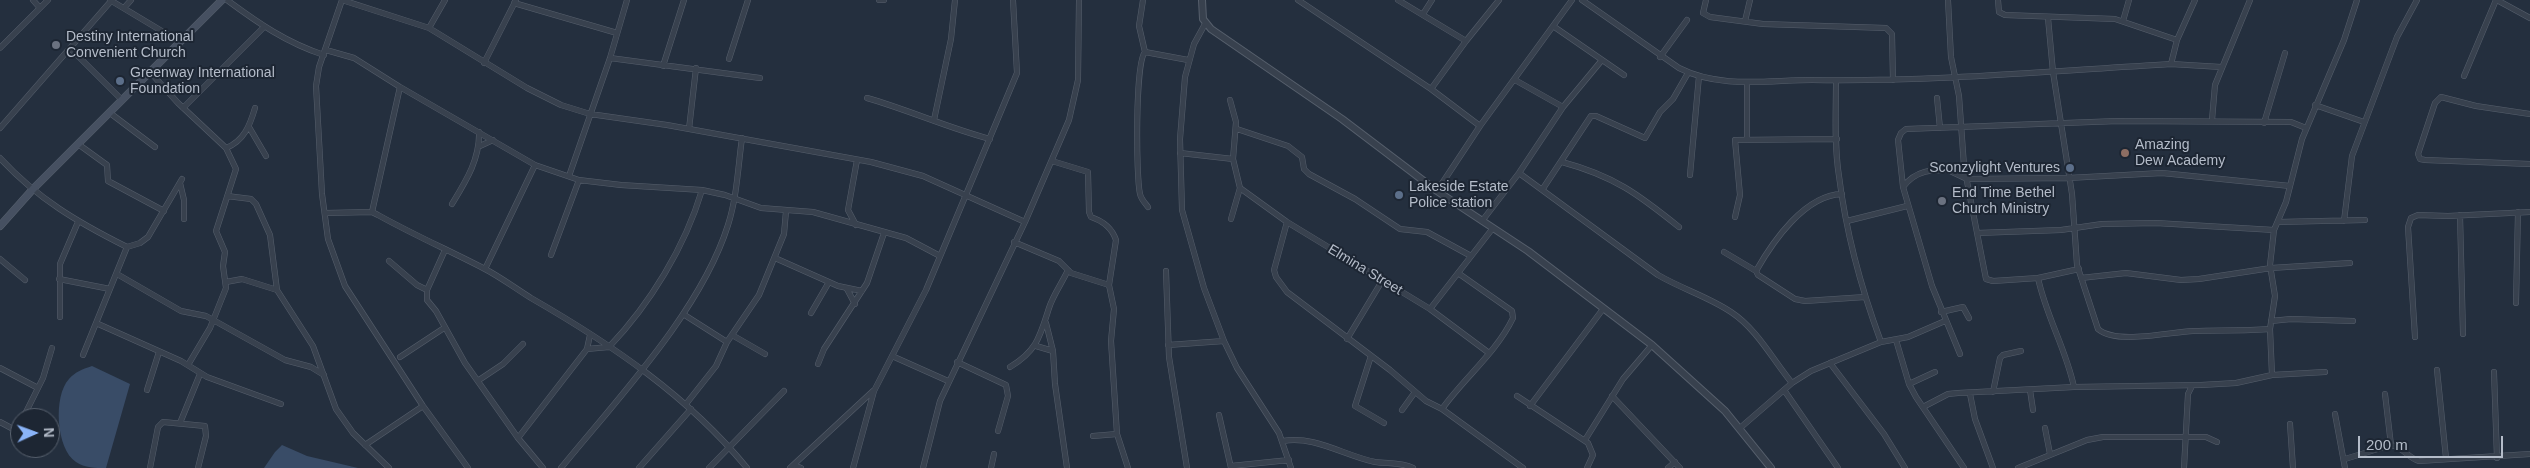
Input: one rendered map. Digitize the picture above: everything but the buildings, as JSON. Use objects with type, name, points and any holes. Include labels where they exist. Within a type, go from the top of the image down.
[{"type":"main road","points":[[1,223],[222,0]]},
{"type":"street","points":[[33,0],[40,8]]},
{"type":"street","points":[[1,46],[48,0]]},
{"type":"street","points":[[0,128],[71,49],[110,0],[180,42]]},
{"type":"street","points":[[124,8],[131,0]]},
{"type":"street","points":[[227,0],[264,27],[300,47],[354,58],[400,87],[535,165],[579,180],[621,185],[702,190],[734,198],[760,208],[812,212],[906,238],[940,256]]},
{"type":"street","points":[[468,468],[423,406],[345,286],[328,239],[316,86],[342,0],[429,28],[544,98],[590,114],[742,138],[856,160],[923,176],[1026,222]]},
{"type":"street","points":[[429,28],[445,0]]},
{"type":"street","points":[[569,176],[610,58],[627,0]]},
{"type":"street","points":[[663,66],[684,0]]},
{"type":"street","points":[[729,59],[748,0]]},
{"type":"street","points":[[879,0],[884,0]]},
{"type":"street","points":[[934,120],[951,39],[955,0]]},
{"type":"street","points":[[853,468],[874,391],[940,256],[1017,73],[1018,63],[1013,33],[1013,0]]},
{"type":"street","points":[[923,468],[933,422],[948,381],[1014,242],[1026,222],[1069,120],[1078,80],[1079,0]]},
{"type":"street","points":[[1143,0],[1139,26],[1145,52],[1142,55],[1139,77],[1137,146],[1140,195],[1148,208]]},
{"type":"street","points":[[1202,0],[1206,24],[1194,44],[1188,60],[1182,110],[1180,153],[1182,210],[1204,288],[1224,342],[1237,368],[1283,441],[1291,468]]},
{"type":"street","points":[[1298,0],[1431,89],[1480,126]]},
{"type":"street","points":[[1398,0],[1466,41]]},
{"type":"street","points":[[1423,14],[1432,0]]},
{"type":"street","points":[[1431,89],[1499,0]]},
{"type":"street","points":[[1437,191],[1480,126],[1572,0]]},
{"type":"street","points":[[1582,0],[1660,57],[1688,73],[1733,83],[1892,80],[2171,64],[2221,67]]},
{"type":"street","points":[[1706,0],[1703,13],[1710,17],[1829,27],[1886,28],[1892,34],[1892,80]]},
{"type":"street","points":[[1745,21],[1750,0]]},
{"type":"street","points":[[1948,0],[1951,57],[1959,96],[1965,170],[1988,281],[2038,278],[2078,269]]},
{"type":"street","points":[[1998,0],[2001,14],[2048,18],[2088,16],[2123,21],[2177,40]]},
{"type":"street","points":[[2123,21],[2129,0]]},
{"type":"street","points":[[2171,64],[2177,40],[2195,0]]},
{"type":"street","points":[[2212,120],[2212,102],[2221,67],[2250,0]]},
{"type":"street","points":[[2272,375],[2270,329],[2275,296],[2271,268],[2274,230],[2290,186],[2294,162],[2306,128],[2344,40],[2357,0]]},
{"type":"street","points":[[2344,221],[2352,156],[2397,37],[2417,0]]},
{"type":"street","points":[[2464,76],[2497,0],[2530,18]]},
{"type":"street","points":[[484,63],[515,1],[617,33]]},
{"type":"street","points":[[2048,18],[2053,72],[2072,194],[2078,269],[2098,329],[2104,334],[2143,336],[2180,332],[2226,332],[2270,329]]},
{"type":"street","points":[[1660,57],[1687,20]]},
{"type":"street","points":[[1206,24],[1342,120],[1437,191],[1493,228],[1652,345],[1712,397],[1740,428],[1771,468]]},
{"type":"street","points":[[1553,26],[1624,75]]},
{"type":"street","points":[[183,108],[264,27]]},
{"type":"street","points":[[71,49],[122,100]]},
{"type":"street","points":[[1145,52],[1188,60]]},
{"type":"street","points":[[2264,123],[2285,53]]},
{"type":"street","points":[[610,58],[760,78]]},
{"type":"street","points":[[1482,221],[1519,174],[1563,107],[1602,60]]},
{"type":"street","points":[[689,129],[696,68]]},
{"type":"street","points":[[150,72],[183,108],[226,148],[236,172],[216,231],[225,252],[223,266],[226,282],[224,293],[213,320],[188,365]]},
{"type":"street","points":[[1542,190],[1591,116],[1596,116],[1642,138],[1647,137],[1660,112],[1672,99],[1688,73]]},
{"type":"street","points":[[1690,174],[1699,76]]},
{"type":"street","points":[[1515,80],[1563,107]]},
{"type":"street","points":[[1836,81],[1838,175],[1853,257],[1881,342]]},
{"type":"street","points":[[1747,82],[1747,140]]},
{"type":"street","points":[[372,212],[400,87]]},
{"type":"street","points":[[2530,114],[2476,106],[2441,97],[2435,103],[2418,154],[2420,159],[2425,160],[2530,164]]},
{"type":"street","points":[[868,98],[904,108],[965,133],[990,139]]},
{"type":"street","points":[[1937,98],[1940,128]]},
{"type":"street","points":[[1230,100],[1236,129],[1233,159],[1240,188],[1231,219]]},
{"type":"street","points":[[2315,105],[2364,122]]},
{"type":"street","points":[[226,148],[232,146],[249,127],[255,108]]},
{"type":"street","points":[[110,113],[155,147]]},
{"type":"street","points":[[1960,354],[1941,312],[1907,206],[1903,188],[1898,140],[1901,133],[1906,129],[2212,120],[2264,123],[2291,122],[2306,128]]},
{"type":"street","points":[[249,127],[266,156]]},
{"type":"street","points":[[1236,129],[1288,146],[1302,157],[1304,170],[1309,174],[1355,199],[1400,229],[1427,232],[1471,256]]},
{"type":"street","points":[[452,204],[468,177],[480,146],[479,132]]},
{"type":"street","points":[[561,468],[642,369],[683,314],[722,240],[734,198],[742,138]]},
{"type":"street","points":[[1735,217],[1740,195],[1735,140],[1837,139]]},
{"type":"street","points":[[480,146],[494,140]]},
{"type":"street","points":[[78,144],[107,165],[108,180],[164,211]]},
{"type":"street","points":[[1180,153],[1233,159]]},
{"type":"street","points":[[0,158],[33,189],[78,222],[127,247],[140,243],[148,237],[181,181],[184,219]]},
{"type":"street","points":[[856,160],[848,210],[856,225]]},
{"type":"street","points":[[1052,160],[1088,172],[1089,212],[1091,217],[1100,220],[1107,226],[1116,240],[1109,285],[1114,310],[1112,341],[1116,434],[1128,468]]},
{"type":"street","points":[[1562,162],[1610,178],[1633,190],[1679,227]]},
{"type":"street","points":[[485,269],[535,165]]},
{"type":"street","points":[[1950,170],[1968,179],[2068,178],[2162,172],[2290,186]]},
{"type":"street","points":[[1903,188],[1914,175],[1922,171],[1965,170]]},
{"type":"street","points":[[1519,174],[1658,275],[1677,287],[1696,293],[1731,311],[1757,338],[1792,384]]},
{"type":"street","points":[[551,255],[579,180]]},
{"type":"street","name":"Elmina Street","points":[[1240,188],[1287,222],[1430,309],[1489,353]]},
{"type":"street","points":[[587,349],[610,348],[640,309],[670,265],[702,190]]},
{"type":"street","points":[[1756,271],[1794,218],[1818,199],[1842,194]]},
{"type":"street","points":[[227,196],[252,199],[263,215],[270,235],[277,290],[306,334],[325,376],[336,409],[352,433],[389,468]]},
{"type":"street","points":[[1847,220],[1907,206]]},
{"type":"street","points":[[686,404],[716,366],[727,342],[754,304],[784,234],[786,211]]},
{"type":"street","points":[[325,213],[372,212],[485,269],[642,369],[692,409],[730,447],[747,468]]},
{"type":"street","points":[[2516,303],[2518,212]]},
{"type":"street","points":[[2415,337],[2409,222],[2418,215],[2530,212]]},
{"type":"street","points":[[2460,215],[2463,334]]},
{"type":"street","points":[[2278,222],[2365,220]]},
{"type":"street","points":[[60,317],[60,264],[78,222]]},
{"type":"street","points":[[1287,222],[1275,263],[1276,277],[1287,292],[1415,392],[1442,409],[1523,468]]},
{"type":"street","points":[[1977,233],[2074,228],[2102,224],[2156,223],[2274,230]]},
{"type":"street","points":[[1430,309],[1493,228]]},
{"type":"street","points":[[818,364],[824,349],[855,304],[872,272],[884,233]]},
{"type":"street","points":[[1014,242],[1059,261],[1068,270],[1081,277],[1109,285]]},
{"type":"street","points":[[83,355],[127,247]]},
{"type":"street","points":[[445,250],[427,290],[427,300],[465,363],[479,380],[518,438],[544,468]]},
{"type":"street","points":[[1724,252],[1756,271],[1758,275],[1795,299],[1817,301],[1865,297]]},
{"type":"street","points":[[775,258],[828,282],[847,289],[862,291]]},
{"type":"street","points":[[0,260],[25,280]]},
{"type":"street","points":[[389,261],[427,290]]},
{"type":"street","points":[[2081,278],[2126,273],[2181,280],[2199,279],[2271,268],[2350,263]]},
{"type":"street","points":[[1010,368],[1036,346],[1046,323],[1049,308],[1068,270]]},
{"type":"street","points":[[1166,270],[1168,345],[1188,468]]},
{"type":"street","points":[[1442,409],[1454,392],[1470,378],[1512,322],[1512,311],[1458,273]]},
{"type":"street","points":[[117,274],[181,311],[206,316],[284,360],[311,367],[325,376]]},
{"type":"street","points":[[2038,278],[2051,321],[2065,354],[2074,386]]},
{"type":"street","points":[[59,279],[110,289]]},
{"type":"street","points":[[226,282],[242,279],[277,290]]},
{"type":"street","points":[[1347,339],[1382,281]]},
{"type":"street","points":[[812,313],[828,282]]},
{"type":"street","points":[[847,289],[855,304]]},
{"type":"street","points":[[1941,312],[1963,307],[1969,318]]},
{"type":"street","points":[[1530,406],[1604,309]]},
{"type":"street","points":[[683,314],[727,342]]},
{"type":"street","points":[[2271,321],[2291,319],[2354,321]]},
{"type":"street","points":[[1740,428],[1792,384],[1830,363],[1881,342],[1896,340],[1929,329],[1945,321]]},
{"type":"street","points":[[96,323],[188,365],[200,374],[281,404]]},
{"type":"street","points":[[1046,323],[1053,351],[1055,384],[1068,468]]},
{"type":"street","points":[[400,357],[444,328]]},
{"type":"street","points":[[518,438],[587,349],[590,335]]},
{"type":"street","points":[[732,335],[765,354]]},
{"type":"street","points":[[1896,340],[1909,384],[1922,407],[1964,468]]},
{"type":"street","points":[[1168,345],[1224,342]]},
{"type":"street","points":[[479,380],[503,364],[522,344]]},
{"type":"street","points":[[1584,440],[1634,365],[1652,345]]},
{"type":"street","points":[[1036,346],[1053,351]]},
{"type":"street","points":[[28,408],[38,388],[52,348]]},
{"type":"street","points":[[1993,392],[2000,358],[2003,355],[2021,351]]},
{"type":"street","points":[[147,390],[159,352]]},
{"type":"street","points":[[892,356],[948,381]]},
{"type":"street","points":[[1371,356],[1355,406],[1384,423]]},
{"type":"street","points":[[957,362],[1006,385],[1008,396],[998,431]]},
{"type":"street","points":[[1830,363],[1884,434],[1905,468]]},
{"type":"street","points":[[0,368],[38,388]]},
{"type":"street","points":[[2437,370],[2446,458]]},
{"type":"street","points":[[1909,384],[1935,372]]},
{"type":"street","points":[[1922,407],[1948,394],[2074,386],[2192,386],[2236,383],[2272,375],[2325,372]]},
{"type":"street","points":[[2494,372],[2497,458]]},
{"type":"street","points":[[180,423],[200,374]]},
{"type":"street","points":[[2177,386],[2188,394]]},
{"type":"street","points":[[2184,468],[2184,438],[2188,394],[2192,386]]},
{"type":"street","points":[[1784,390],[1838,468]]},
{"type":"street","points":[[2030,390],[2033,410]]},
{"type":"street","points":[[709,468],[784,391]]},
{"type":"street","points":[[792,466],[874,391]]},
{"type":"street","points":[[1402,410],[1415,392]]},
{"type":"street","points":[[1970,394],[1976,419],[1993,468]]},
{"type":"street","points":[[2385,394],[2392,445]]},
{"type":"street","points":[[1517,396],[1584,440],[1593,455],[1587,468]]},
{"type":"street","points":[[1612,396],[1680,468]]},
{"type":"street","points":[[365,445],[374,437],[423,406]]},
{"type":"street","points":[[639,468],[692,409]]},
{"type":"street","points":[[2335,414],[2345,458],[2345,468]]},
{"type":"street","points":[[1219,415],[1231,467],[1289,460]]},
{"type":"street","points":[[150,468],[160,423],[205,426],[207,429],[198,468]]},
{"type":"street","points":[[2290,424],[2292,468]]},
{"type":"street","points":[[2045,428],[2050,454]]},
{"type":"street","points":[[1093,436],[1116,434]]},
{"type":"street","points":[[2018,468],[2087,440],[2103,437],[2211,438],[2217,442]]},
{"type":"street","points":[[1283,441],[1296,440],[1316,443],[1374,462],[1413,468]]},
{"type":"street","points":[[2345,458],[2392,445],[2399,447],[2412,460],[2497,458],[2530,454]]},
{"type":"street","points":[[991,468],[994,454]]},
{"type":"street","points":[[1668,468],[1675,462]]},
{"type":"street","points":[[792,466],[802,468]]},
{"type":"water","points":[[92,366],[130,384],[106,468],[87,467],[76,462],[64,446],[61,435],[59,408],[64,387],[74,374]]},
{"type":"water","points":[[282,445],[307,456],[358,468],[264,468]]},
{"type":"place","name":"Destiny International Convenient Church","points":[[56,45]]},
{"type":"place","name":"Greenway International Foundation","points":[[120,81]]},
{"type":"place","name":"Amazing Dew Academy","points":[[2125,153]]},
{"type":"place","name":"Sconzylight Ventures","points":[[2070,168]]},
{"type":"place","name":"Lakeside Estate Police station","points":[[1399,195]]},
{"type":"place","name":"End Time Bethel Church Ministry","points":[[1942,201]]}]
